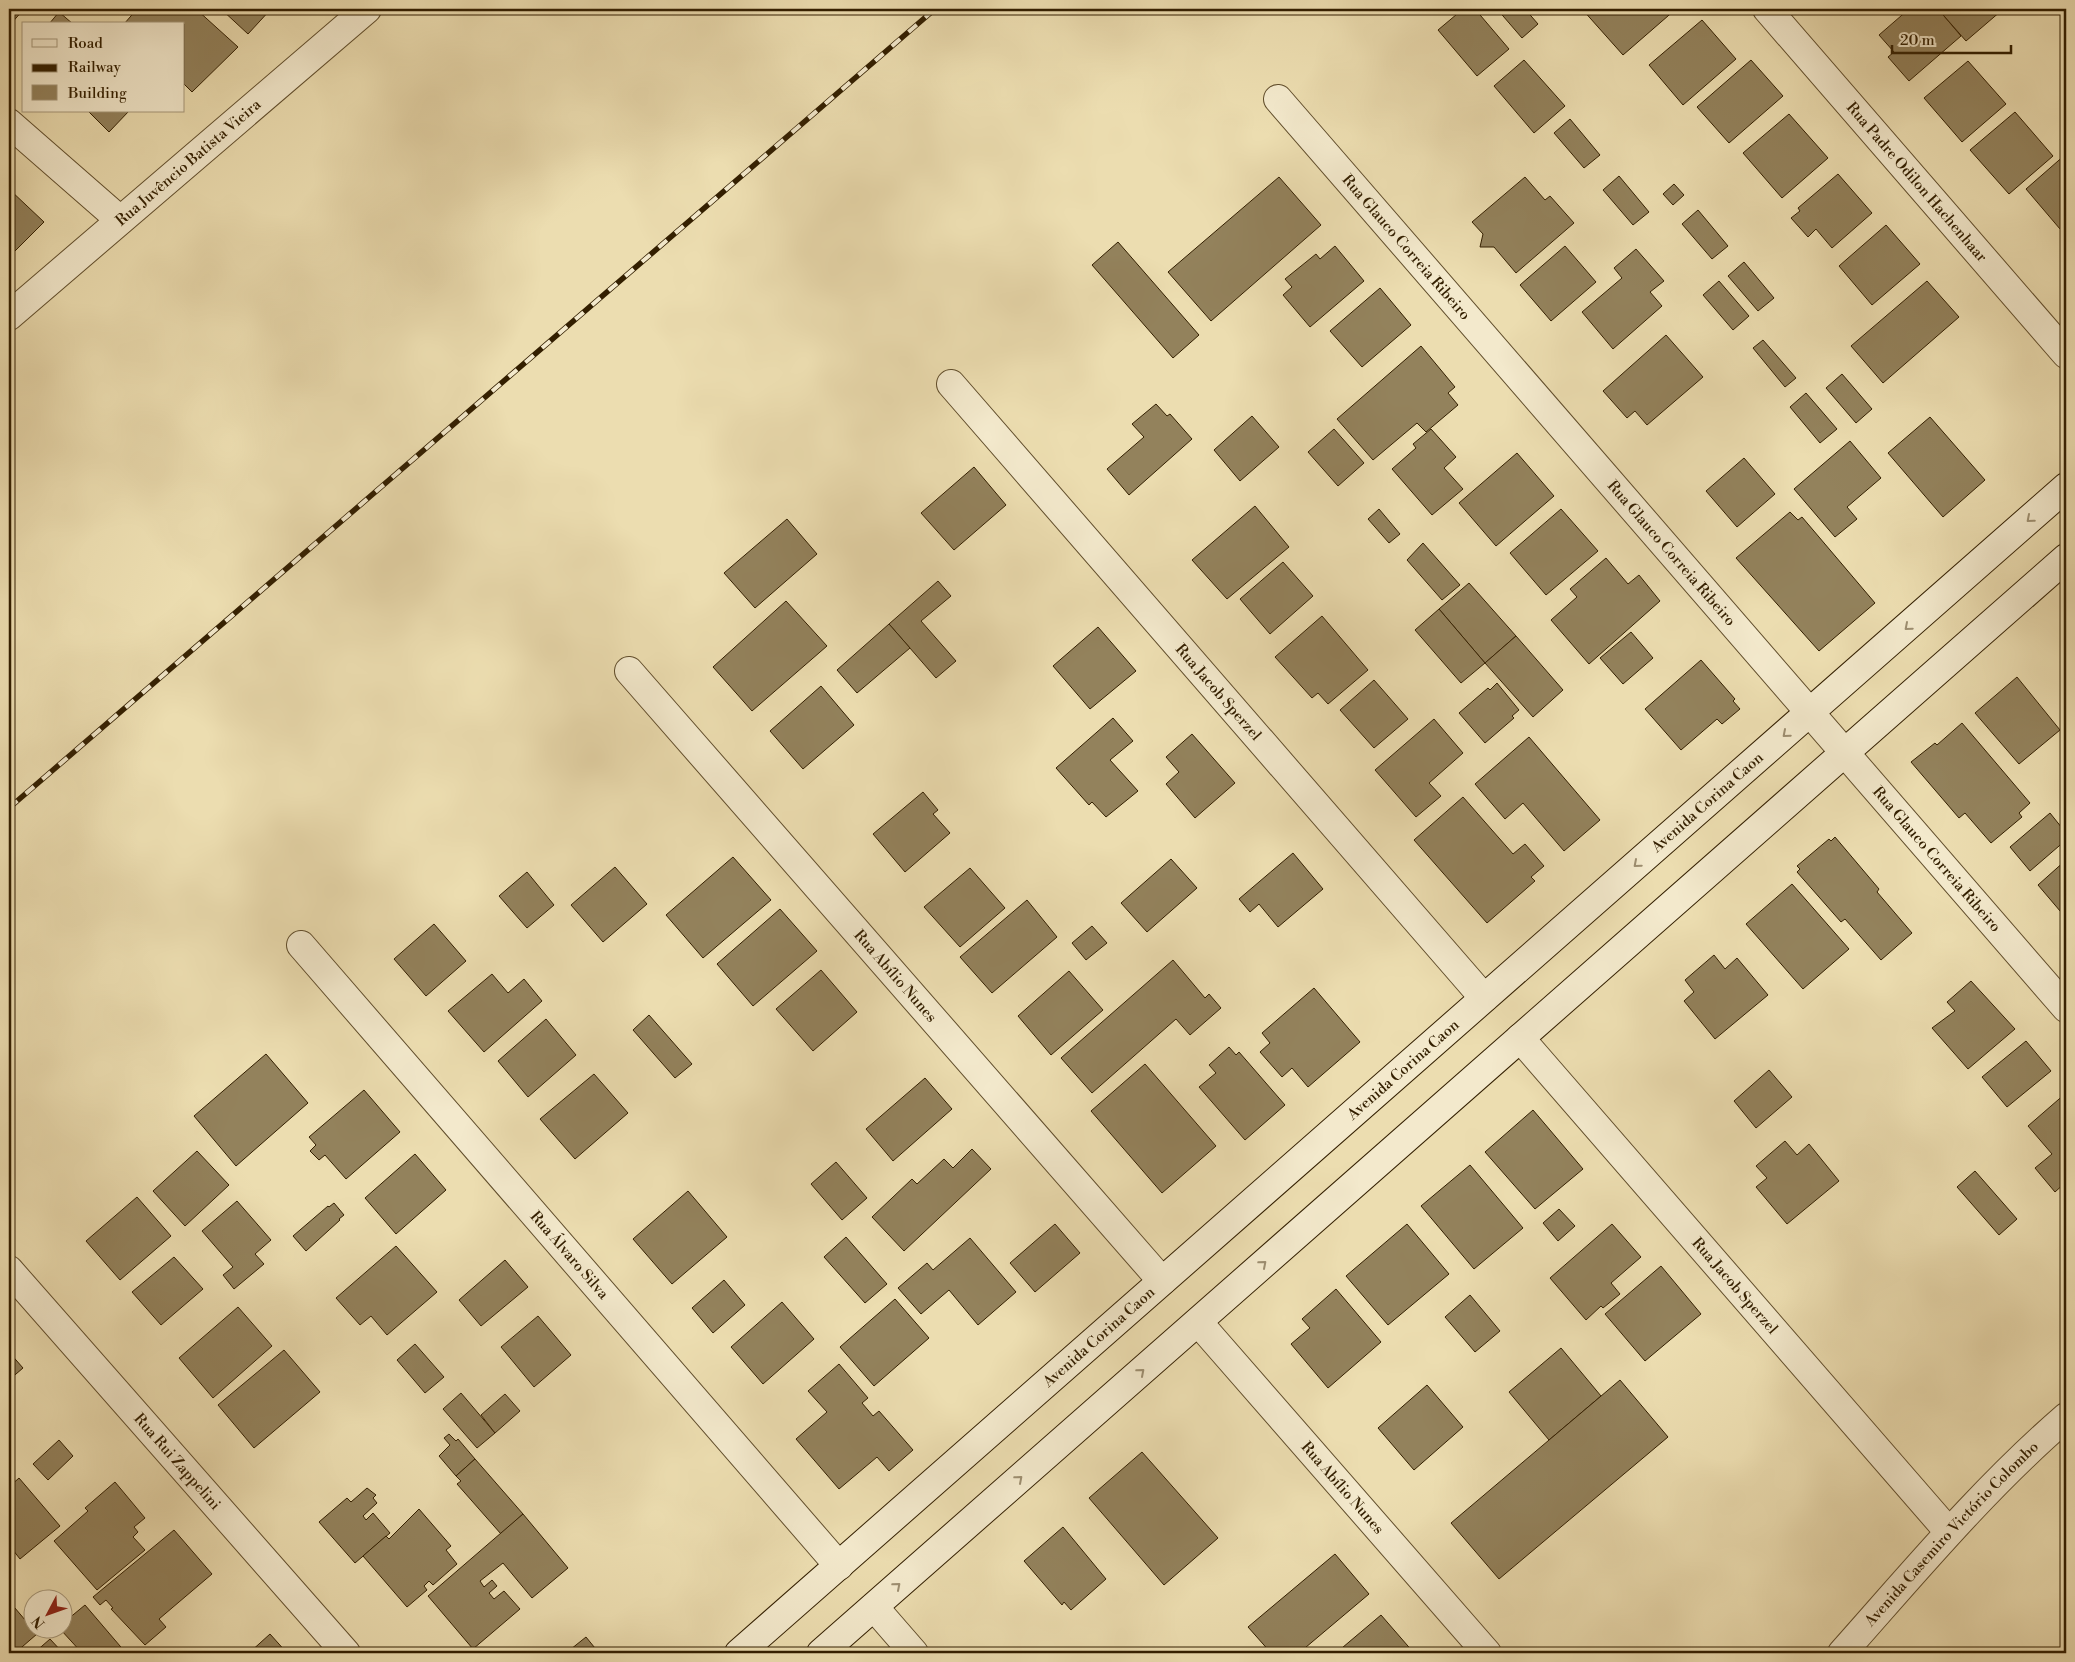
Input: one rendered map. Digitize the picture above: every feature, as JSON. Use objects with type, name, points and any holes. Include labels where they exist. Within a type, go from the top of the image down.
[{"type":"street","name":"Rua Juvêncio Batista Vieira","points":[[9,316],[367,9]]},
{"type":"street","name":"Rua Padre Odilon Hachenhaar","points":[[1767,9],[2066,354]]},
{"type":"street","name":"Rua Glauco Correia Ribeiro","points":[[1278,99],[2066,1008]]},
{"type":"street","points":[[9,123],[120,220]]},
{"type":"street","name":"Rua Jacob Sperzel","points":[[951,384],[1484,998]]},
{"type":"street","name":"Avenida Corina Caon","points":[[739,1653],[2066,487]]},
{"type":"street","points":[[821,1653],[2066,558]]},
{"type":"street","name":"Rua Abílio Nunes","points":[[629,671],[1162,1281]]},
{"type":"street","name":"Rua Álvaro Silva","points":[[301,945],[838,1566]]},
{"type":"street","name":"Rua Jacob Sperzel","points":[[1520,1038],[1949,1532]]},
{"type":"street","name":"Rua Rui Zappelini","points":[[9,1270],[346,1653]]},
{"type":"street","name":"Rua Abílio Nunes","points":[[1198,1322],[1487,1653]]},
{"type":"street","name":"Avenida Casemiro Victório Colombo","points":[[1842,1653],[1949,1532],[2066,1417]]},
{"type":"street","points":[[874,1607],[914,1653]]},
{"type":"building","points":[[9,9],[24,9],[9,26]]},
{"type":"building","points":[[137,9],[144,13],[148,9],[196,9],[238,47],[192,92],[185,85],[185,22],[126,22]]},
{"type":"building","points":[[221,9],[271,9],[248,34]]},
{"type":"building","points":[[1463,9],[1475,9],[1509,49],[1477,76],[1438,30]]},
{"type":"building","points":[[1497,9],[1525,9],[1538,24],[1522,38]]},
{"type":"building","points":[[1582,9],[1676,9],[1623,55]]},
{"type":"building","points":[[1909,9],[1938,9],[1961,36],[1909,81],[1888,57],[1894,52],[1879,35]]},
{"type":"building","points":[[1938,9],[1999,9],[2001,11],[1966,41]]},
{"type":"building","points":[[59,12],[71,22],[51,22]]},
{"type":"building","points":[[1702,20],[1736,59],[1683,105],[1649,65]]},
{"type":"building","points":[[1524,60],[1565,106],[1534,133],[1494,86]]},
{"type":"building","points":[[1751,60],[1783,96],[1729,143],[1697,107]]},
{"type":"building","points":[[1968,61],[2006,104],[1962,142],[1924,98]]},
{"type":"building","points":[[89,112],[128,112],[109,132]]},
{"type":"building","points":[[2015,112],[2053,156],[2009,194],[1970,150]]},
{"type":"building","points":[[1789,114],[1828,158],[1782,198],[1743,153]]},
{"type":"building","points":[[1570,119],[1600,155],[1584,168],[1554,133]]},
{"type":"building","points":[[2066,154],[2066,223],[2060,229],[2026,189]]},
{"type":"building","points":[[1838,174],[1872,213],[1832,248],[1816,229],[1808,237],[1791,218],[1800,211],[1798,208]]},
{"type":"building","points":[[1619,176],[1649,212],[1633,225],[1603,190]]},
{"type":"building","points":[[1279,177],[1321,225],[1211,321],[1168,272]]},
{"type":"building","points":[[1525,177],[1545,200],[1550,196],[1574,223],[1516,273],[1494,247],[1480,247],[1483,234],[1472,222]]},
{"type":"building","points":[[1674,184],[1684,195],[1673,205],[1663,194]]},
{"type":"building","points":[[9,189],[44,222],[9,257]]},
{"type":"building","points":[[1698,210],[1728,246],[1712,259],[1682,224]]},
{"type":"building","points":[[1886,225],[1920,264],[1872,305],[1839,266]]},
{"type":"building","points":[[1118,242],[1199,335],[1173,358],[1092,265]]},
{"type":"building","points":[[1335,246],[1364,281],[1310,327],[1283,295],[1292,287],[1285,279],[1316,254],[1320,259]]},
{"type":"building","points":[[1565,246],[1596,282],[1551,321],[1520,285]]},
{"type":"building","points":[[1636,249],[1664,281],[1650,292],[1662,306],[1613,349],[1582,312],[1622,278],[1614,268]]},
{"type":"building","points":[[1744,262],[1774,298],[1758,311],[1728,276]]},
{"type":"building","points":[[1719,281],[1749,316],[1733,330],[1703,295]]},
{"type":"building","points":[[1927,281],[1959,317],[1883,383],[1851,346]]},
{"type":"building","points":[[1380,288],[1411,325],[1362,367],[1330,331]]},
{"type":"building","points":[[1666,335],[1703,377],[1647,425],[1635,411],[1627,418],[1603,391]]},
{"type":"building","points":[[1763,340],[1796,378],[1785,387],[1753,348]]},
{"type":"building","points":[[1421,346],[1455,387],[1448,393],[1458,405],[1426,432],[1417,423],[1373,460],[1337,419]]},
{"type":"building","points":[[1842,374],[1872,409],[1856,423],[1826,388]]},
{"type":"building","points":[[1806,393],[1837,429],[1820,443],[1790,407]]},
{"type":"building","points":[[1156,404],[1167,416],[1170,414],[1192,439],[1129,495],[1107,469],[1144,437],[1132,424]]},
{"type":"building","points":[[1252,416],[1279,447],[1240,481],[1214,450]]},
{"type":"building","points":[[1930,417],[1985,480],[1943,517],[1888,453]]},
{"type":"building","points":[[1334,429],[1364,463],[1338,486],[1308,452]]},
{"type":"building","points":[[1431,429],[1456,457],[1444,468],[1463,489],[1432,515],[1392,469],[1416,448],[1413,444]]},
{"type":"building","points":[[1850,441],[1881,478],[1847,507],[1857,519],[1835,537],[1794,489]]},
{"type":"building","points":[[1517,453],[1554,496],[1496,546],[1459,503]]},
{"type":"building","points":[[1744,458],[1775,494],[1737,527],[1706,491]]},
{"type":"building","points":[[974,467],[1006,505],[954,550],[921,513]]},
{"type":"building","points":[[1255,506],[1289,547],[1227,599],[1192,560]]},
{"type":"building","points":[[1379,509],[1400,534],[1389,543],[1368,519]]},
{"type":"building","points":[[1561,509],[1598,551],[1546,595],[1510,553]]},
{"type":"building","points":[[1790,512],[1798,520],[1802,517],[1875,603],[1819,651],[1736,558]]},
{"type":"building","points":[[787,519],[817,554],[755,608],[724,573]]},
{"type":"building","points":[[1423,543],[1460,585],[1442,600],[1407,560]]},
{"type":"building","points":[[1606,558],[1628,584],[1639,575],[1660,601],[1589,664],[1551,620],[1577,597],[1570,589]]},
{"type":"building","points":[[1283,562],[1313,596],[1270,634],[1240,599]]},
{"type":"building","points":[[938,581],[951,596],[921,621],[956,661],[936,678],[889,624]]},
{"type":"building","points":[[1469,583],[1516,636],[1485,663],[1439,609]]},
{"type":"building","points":[[786,601],[827,646],[752,711],[713,667]]},
{"type":"building","points":[[1439,609],[1485,663],[1461,683],[1415,630]]},
{"type":"building","points":[[1322,616],[1368,670],[1328,704],[1318,693],[1312,698],[1275,657]]},
{"type":"building","points":[[889,624],[910,648],[857,693],[837,670]]},
{"type":"building","points":[[1098,627],[1136,671],[1090,709],[1053,666]]},
{"type":"building","points":[[1631,632],[1653,658],[1623,684],[1600,658]]},
{"type":"building","points":[[1516,636],[1563,690],[1533,717],[1485,663]]},
{"type":"building","points":[[1701,660],[1735,699],[1733,701],[1740,709],[1722,724],[1717,719],[1681,750],[1645,709]]},
{"type":"building","points":[[2017,677],[2060,730],[2019,764],[1975,713]]},
{"type":"building","points":[[1374,680],[1408,719],[1374,748],[1340,710]]},
{"type":"building","points":[[1497,683],[1519,710],[1512,716],[1514,718],[1485,743],[1459,713],[1488,688],[1490,690]]},
{"type":"building","points":[[821,686],[854,725],[803,769],[770,731]]},
{"type":"building","points":[[1113,718],[1133,741],[1110,760],[1138,791],[1106,817],[1092,802],[1089,805],[1056,768]]},
{"type":"building","points":[[1434,719],[1463,753],[1429,783],[1441,796],[1416,817],[1375,770]]},
{"type":"building","points":[[1962,723],[2030,803],[2019,813],[2022,817],[1991,843],[1965,813],[1959,818],[1911,762],[1935,743],[1937,745]]},
{"type":"building","points":[[1192,734],[1235,783],[1195,818],[1166,784],[1179,772],[1166,757]]},
{"type":"building","points":[[1529,737],[1600,820],[1564,851],[1523,803],[1505,819],[1475,784]]},
{"type":"building","points":[[923,792],[938,810],[933,814],[950,833],[905,872],[873,834]]},
{"type":"building","points":[[1463,797],[1513,854],[1525,844],[1544,866],[1531,877],[1535,881],[1487,923],[1414,840]]},
{"type":"building","points":[[2050,813],[2066,833],[2066,840],[2030,871],[2010,847]]},
{"type":"building","points":[[1835,837],[1879,889],[1877,892],[1912,933],[1881,960],[1845,919],[1841,922],[1797,872],[1800,869],[1797,866],[1829,839],[1831,841]]},
{"type":"building","points":[[1293,853],[1323,889],[1278,927],[1259,904],[1250,912],[1239,899]]},
{"type":"building","points":[[733,857],[771,900],[703,958],[666,915]]},
{"type":"building","points":[[1171,859],[1197,888],[1147,932],[1121,903]]},
{"type":"building","points":[[2066,860],[2066,918],[2038,885]]},
{"type":"building","points":[[615,867],[647,904],[603,942],[571,905]]},
{"type":"building","points":[[970,868],[1005,908],[960,947],[924,907]]},
{"type":"building","points":[[527,872],[554,905],[527,928],[499,896]]},
{"type":"building","points":[[1792,884],[1849,949],[1803,989],[1746,924]]},
{"type":"building","points":[[1027,900],[1057,937],[992,993],[960,957]]},
{"type":"building","points":[[780,909],[817,951],[753,1006],[717,964]]},
{"type":"building","points":[[434,924],[466,961],[426,996],[394,959]]},
{"type":"building","points":[[1092,926],[1107,943],[1086,960],[1072,943]]},
{"type":"building","points":[[1714,955],[1725,969],[1737,958],[1768,995],[1715,1039],[1684,1001],[1694,992],[1685,980]]},
{"type":"building","points":[[1173,960],[1205,998],[1209,994],[1221,1008],[1190,1035],[1176,1019],[1092,1093],[1061,1058]]},
{"type":"building","points":[[821,970],[857,1012],[813,1051],[776,1009]]},
{"type":"building","points":[[1069,971],[1103,1010],[1051,1055],[1018,1016]]},
{"type":"building","points":[[492,974],[508,993],[524,979],[542,1001],[484,1052],[448,1011]]},
{"type":"building","points":[[1971,981],[2015,1029],[1968,1069],[1932,1028],[1955,1011],[1947,1002]]},
{"type":"building","points":[[1314,988],[1360,1042],[1308,1087],[1292,1068],[1282,1077],[1260,1052],[1270,1043],[1262,1033]]},
{"type":"building","points":[[649,1015],[692,1064],[675,1078],[633,1030]]},
{"type":"building","points":[[546,1019],[576,1055],[528,1097],[498,1061]]},
{"type":"building","points":[[2026,1041],[2051,1071],[2007,1107],[1982,1077]]},
{"type":"building","points":[[1229,1047],[1236,1055],[1239,1052],[1285,1105],[1245,1140],[1199,1087],[1216,1073],[1209,1065]]},
{"type":"building","points":[[266,1054],[308,1103],[236,1166],[194,1116]]},
{"type":"building","points":[[1145,1064],[1216,1146],[1162,1193],[1091,1111]]},
{"type":"building","points":[[1769,1070],[1792,1097],[1756,1128],[1734,1101]]},
{"type":"building","points":[[594,1074],[628,1113],[575,1159],[540,1119]]},
{"type":"building","points":[[925,1078],[952,1109],[893,1161],[866,1129]]},
{"type":"building","points":[[364,1090],[400,1132],[346,1179],[325,1155],[319,1160],[310,1151],[316,1145],[309,1137]]},
{"type":"building","points":[[2066,1093],[2066,1182],[2055,1192],[2035,1168],[2052,1154],[2028,1126]]},
{"type":"building","points":[[1533,1110],[1583,1169],[1535,1209],[1485,1152]]},
{"type":"building","points":[[1785,1141],[1797,1155],[1809,1144],[1839,1181],[1787,1224],[1756,1187],[1767,1178],[1756,1166]]},
{"type":"building","points":[[972,1149],[991,1169],[904,1251],[872,1217],[912,1179],[917,1184],[944,1159],[953,1168]]},
{"type":"building","points":[[197,1151],[229,1185],[185,1226],[153,1191]]},
{"type":"building","points":[[415,1154],[446,1190],[396,1234],[365,1198]]},
{"type":"building","points":[[836,1162],[867,1198],[842,1220],[811,1184]]},
{"type":"building","points":[[1470,1165],[1523,1228],[1474,1269],[1421,1206]]},
{"type":"building","points":[[1975,1171],[2017,1219],[1999,1235],[1957,1187]]},
{"type":"building","points":[[688,1191],[727,1237],[672,1284],[633,1239]]},
{"type":"building","points":[[137,1197],[171,1236],[120,1280],[86,1241]]},
{"type":"building","points":[[237,1201],[271,1240],[255,1254],[264,1264],[234,1289],[223,1275],[233,1267],[202,1231]]},
{"type":"building","points":[[334,1203],[344,1215],[306,1251],[293,1236]]},
{"type":"building","points":[[1559,1209],[1575,1226],[1558,1241],[1543,1223]]},
{"type":"building","points":[[1055,1224],[1080,1253],[1035,1292],[1010,1263]]},
{"type":"building","points":[[1407,1224],[1449,1274],[1388,1325],[1346,1276]]},
{"type":"building","points":[[1612,1224],[1641,1257],[1611,1283],[1620,1294],[1603,1308],[1601,1306],[1586,1320],[1550,1278]]},
{"type":"building","points":[[846,1237],[887,1284],[865,1303],[824,1257]]},
{"type":"building","points":[[970,1238],[1016,1292],[978,1325],[949,1290],[921,1314],[898,1288],[927,1263],[933,1270]]},
{"type":"building","points":[[396,1246],[437,1292],[387,1335],[371,1316],[360,1325],[336,1298]]},
{"type":"building","points":[[174,1257],[203,1289],[161,1325],[132,1292]]},
{"type":"building","points":[[505,1260],[528,1287],[481,1326],[459,1300]]},
{"type":"building","points":[[1661,1266],[1701,1314],[1645,1361],[1605,1314]]},
{"type":"building","points":[[724,1280],[745,1305],[713,1333],[692,1308]]},
{"type":"building","points":[[1336,1289],[1381,1342],[1328,1388],[1291,1344],[1310,1328],[1302,1319]]},
{"type":"building","points":[[1470,1295],[1500,1331],[1475,1352],[1445,1317]]},
{"type":"building","points":[[895,1299],[929,1338],[874,1386],[840,1347]]},
{"type":"building","points":[[782,1302],[814,1339],[763,1384],[731,1347]]},
{"type":"building","points":[[238,1307],[272,1346],[213,1398],[179,1358]]},
{"type":"building","points":[[538,1316],[571,1355],[534,1387],[501,1347]]},
{"type":"building","points":[[415,1344],[444,1377],[425,1393],[397,1360]]},
{"type":"building","points":[[1561,1348],[1601,1396],[1549,1440],[1509,1392]]},
{"type":"building","points":[[284,1350],[320,1392],[254,1448],[218,1405]]},
{"type":"building","points":[[9,1352],[23,1368],[9,1380]]},
{"type":"building","points":[[839,1364],[868,1398],[862,1403],[873,1416],[879,1411],[913,1450],[889,1471],[877,1457],[839,1489],[796,1439],[827,1412],[808,1391]]},
{"type":"building","points":[[1620,1380],[1668,1437],[1499,1579],[1451,1523]]},
{"type":"building","points":[[1427,1385],[1463,1427],[1414,1470],[1378,1428]]},
{"type":"building","points":[[461,1393],[495,1433],[477,1448],[443,1409]]},
{"type":"building","points":[[505,1394],[520,1411],[495,1433],[481,1415]]},
{"type":"building","points":[[449,1434],[456,1441],[458,1439],[475,1459],[456,1476],[439,1456],[450,1445],[444,1438]]},
{"type":"building","points":[[59,1440],[73,1456],[48,1480],[33,1464]]},
{"type":"building","points":[[1142,1452],[1218,1538],[1164,1585],[1089,1498]]},
{"type":"building","points":[[475,1459],[523,1514],[501,1534],[457,1484],[461,1481],[456,1476]]},
{"type":"building","points":[[19,1478],[60,1526],[20,1559],[9,1545],[9,1487]]},
{"type":"building","points":[[115,1482],[145,1518],[134,1527],[138,1532],[133,1537],[145,1550],[97,1590],[54,1541],[88,1511],[85,1508]]},
{"type":"building","points":[[367,1488],[376,1495],[373,1498],[377,1503],[363,1516],[366,1520],[373,1513],[390,1533],[355,1563],[319,1522],[347,1498],[351,1502]]},
{"type":"building","points":[[419,1509],[451,1546],[446,1550],[457,1564],[433,1585],[429,1581],[424,1586],[427,1590],[407,1607],[363,1556],[386,1536],[389,1539]]},
{"type":"building","points":[[523,1514],[568,1568],[532,1598],[503,1563],[480,1581],[484,1587],[492,1580],[497,1586],[489,1593],[494,1599],[504,1591],[520,1609],[473,1649],[428,1596]]},
{"type":"building","points":[[1063,1527],[1106,1579],[1071,1610],[1064,1602],[1062,1605],[1024,1561]]},
{"type":"building","points":[[174,1530],[212,1574],[159,1619],[166,1627],[145,1645],[111,1609],[113,1608],[106,1600],[100,1605],[93,1597]]},
{"type":"building","points":[[1335,1554],[1369,1594],[1299,1653],[1271,1653],[1248,1627]]},
{"type":"building","points":[[9,1601],[22,1616],[22,1640],[30,1640],[15,1653],[9,1653]]},
{"type":"building","points":[[85,1605],[126,1653],[82,1653],[70,1640],[72,1640],[72,1616]]},
{"type":"building","points":[[1381,1615],[1414,1653],[1336,1653]]},
{"type":"building","points":[[270,1634],[287,1653],[249,1653]]},
{"type":"building","points":[[586,1637],[599,1653],[566,1653]]},
{"type":"building","points":[[51,1640],[63,1653],[34,1653]]},
{"type":"railway","points":[[9,808],[935,9]]}]
